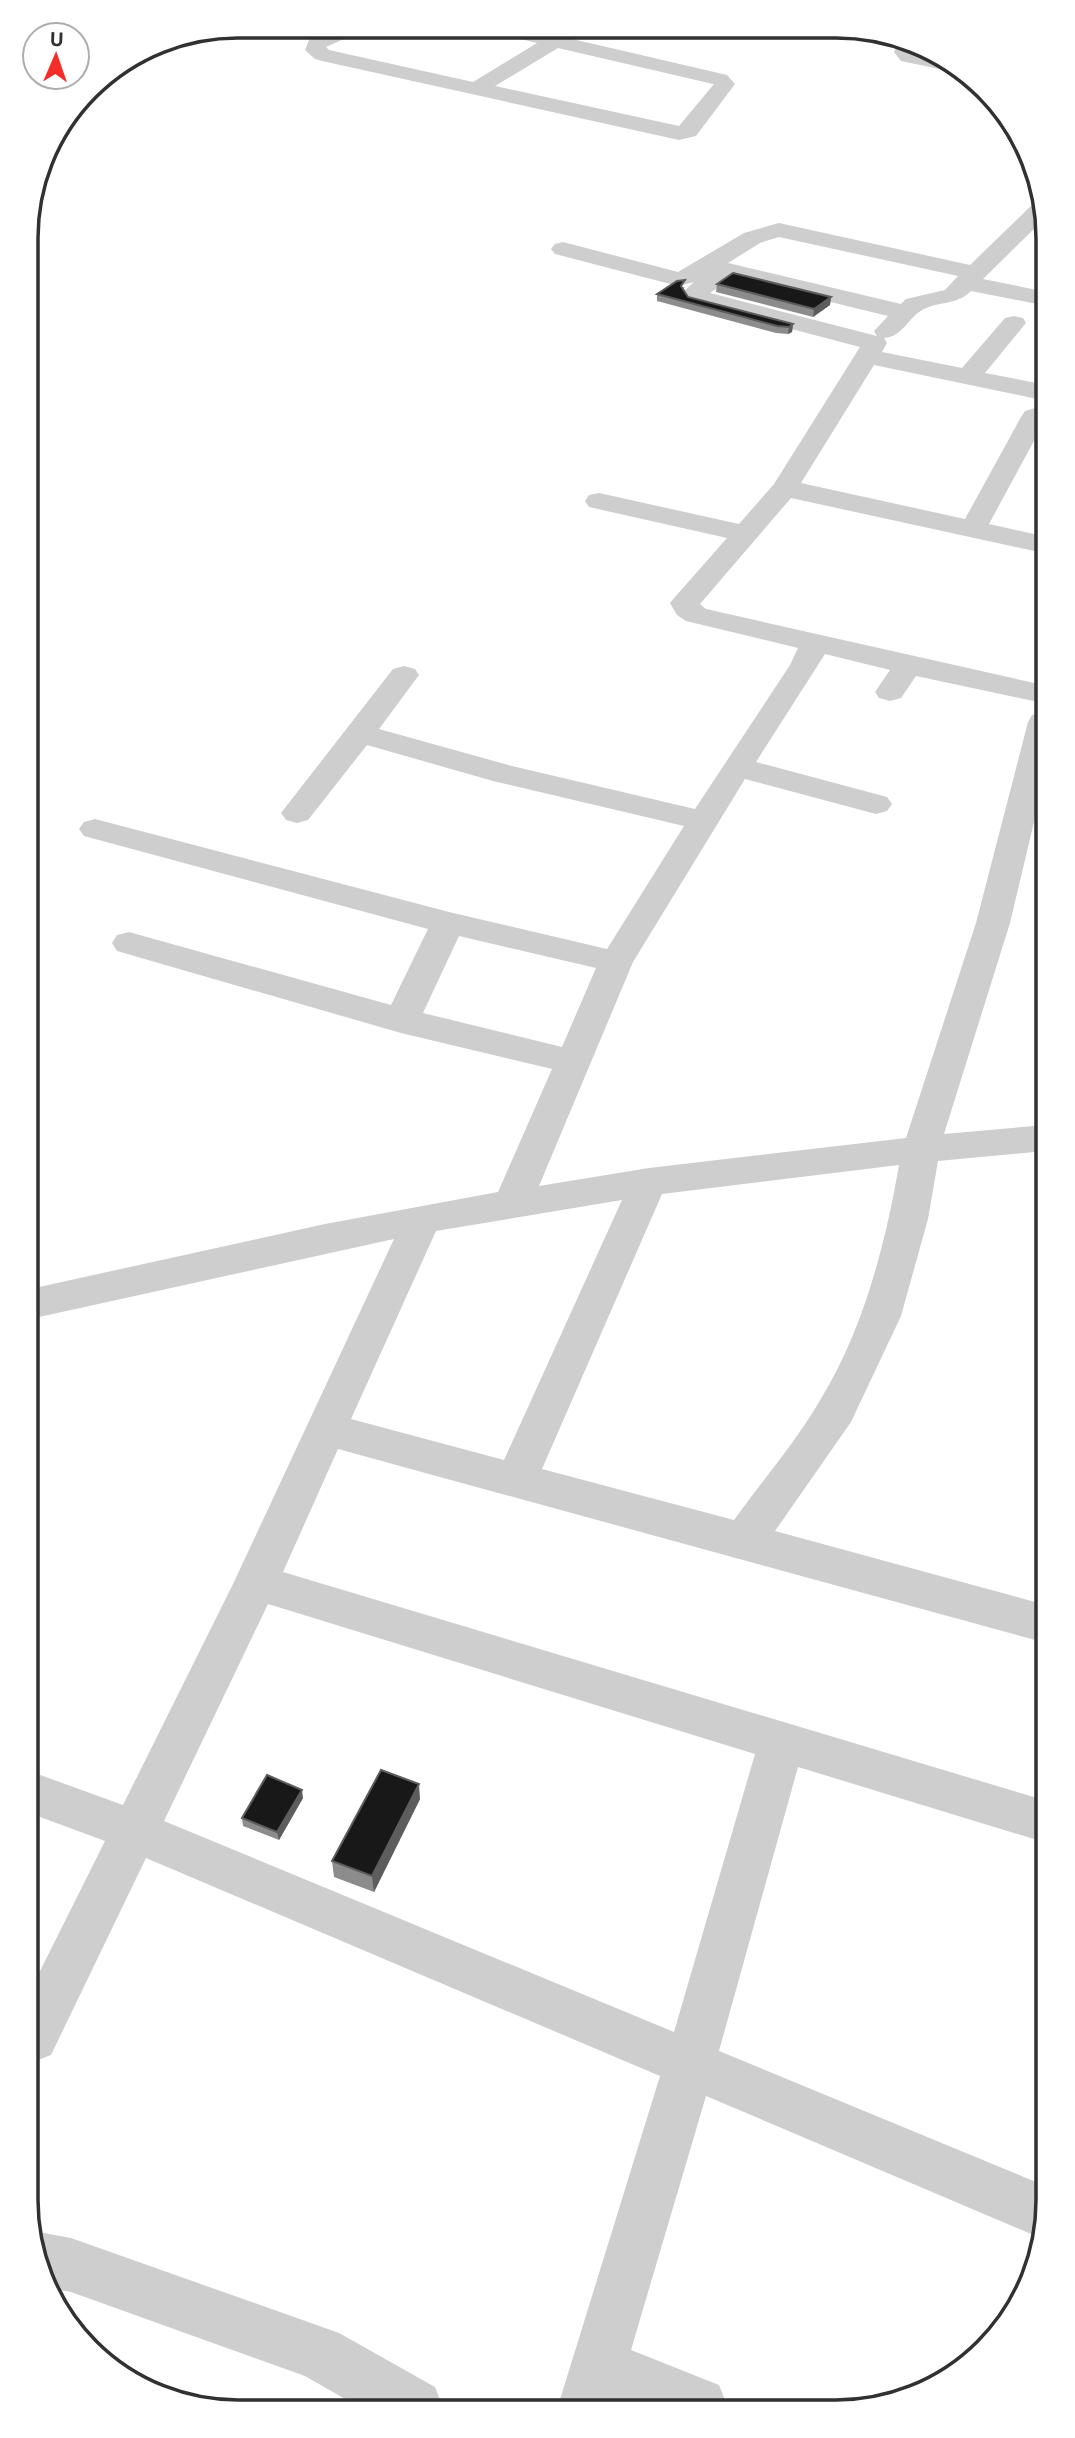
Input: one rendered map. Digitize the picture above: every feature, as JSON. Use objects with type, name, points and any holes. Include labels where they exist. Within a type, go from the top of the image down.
[{"type":"street","points":[[328,39],[316,44],[315,50],[322,55],[678,133],[688,131],[725,84],[720,79],[539,38]]},
{"type":"street","points":[[476,89],[553,42]]},
{"type":"street","points":[[905,51],[908,57],[929,61]]},
{"type":"street","points":[[1035,215],[953,295],[915,304],[903,312],[871,349],[785,488],[743,533],[685,603],[687,609],[696,615],[1036,692]]},
{"type":"street","points":[[563,249],[678,279],[689,277],[735,247],[769,231],[779,230],[1036,296]]},
{"type":"street","points":[[1004,244],[1029,248]]},
{"type":"street","points":[[903,312],[728,270],[695,292],[697,297],[871,349],[968,377],[1036,391]]},
{"type":"street","points":[[968,377],[1014,323]]},
{"type":"street","points":[[973,529],[1036,417]]},
{"type":"street","points":[[785,488],[1036,543]]},
{"type":"street","points":[[599,501],[743,533]]},
{"type":"street","points":[[512,1204],[615,962],[804,665],[815,643]]},
{"type":"street","points":[[890,692],[908,665]]},
{"type":"street","points":[[297,813],[404,675]]},
{"type":"street","points":[[360,733],[504,774],[703,821]]},
{"type":"street","points":[[744,1540],[836,1411],[881,1316],[909,1219],[920,1148],[993,923],[1036,750]]},
{"type":"street","points":[[737,767],[876,804]]},
{"type":"street","points":[[95,829],[448,923],[615,962]]},
{"type":"street","points":[[401,1021],[448,923]]},
{"type":"street","points":[[129,943],[271,986],[401,1021],[573,1062]]},
{"type":"street","points":[[38,1302],[422,1219],[649,1181],[920,1148],[1036,1139]]},
{"type":"street","points":[[516,1481],[649,1181]]},
{"type":"street","points":[[38,2028],[256,1582],[422,1219]]},
{"type":"street","points":[[326,1429],[1036,1621]]},
{"type":"street","points":[[256,1582],[1036,1819]]},
{"type":"street","points":[[672,2400],[593,2385],[690,2064],[782,1741]]},
{"type":"street","points":[[38,1795],[135,1831],[1036,2209]]},
{"type":"street","points":[[48,2261],[71,2265],[319,2353],[403,2400]]},
{"type":"building","points":[[733,273],[831,297],[814,309],[717,284]]},
{"type":"building","points":[[685,280],[681,286],[688,297],[793,324],[789,327],[777,326],[657,294],[677,281]]},
{"type":"building","points":[[381,1770],[419,1784],[372,1876],[332,1861]]},
{"type":"building","points":[[267,1775],[302,1790],[277,1832],[242,1818]]}]
